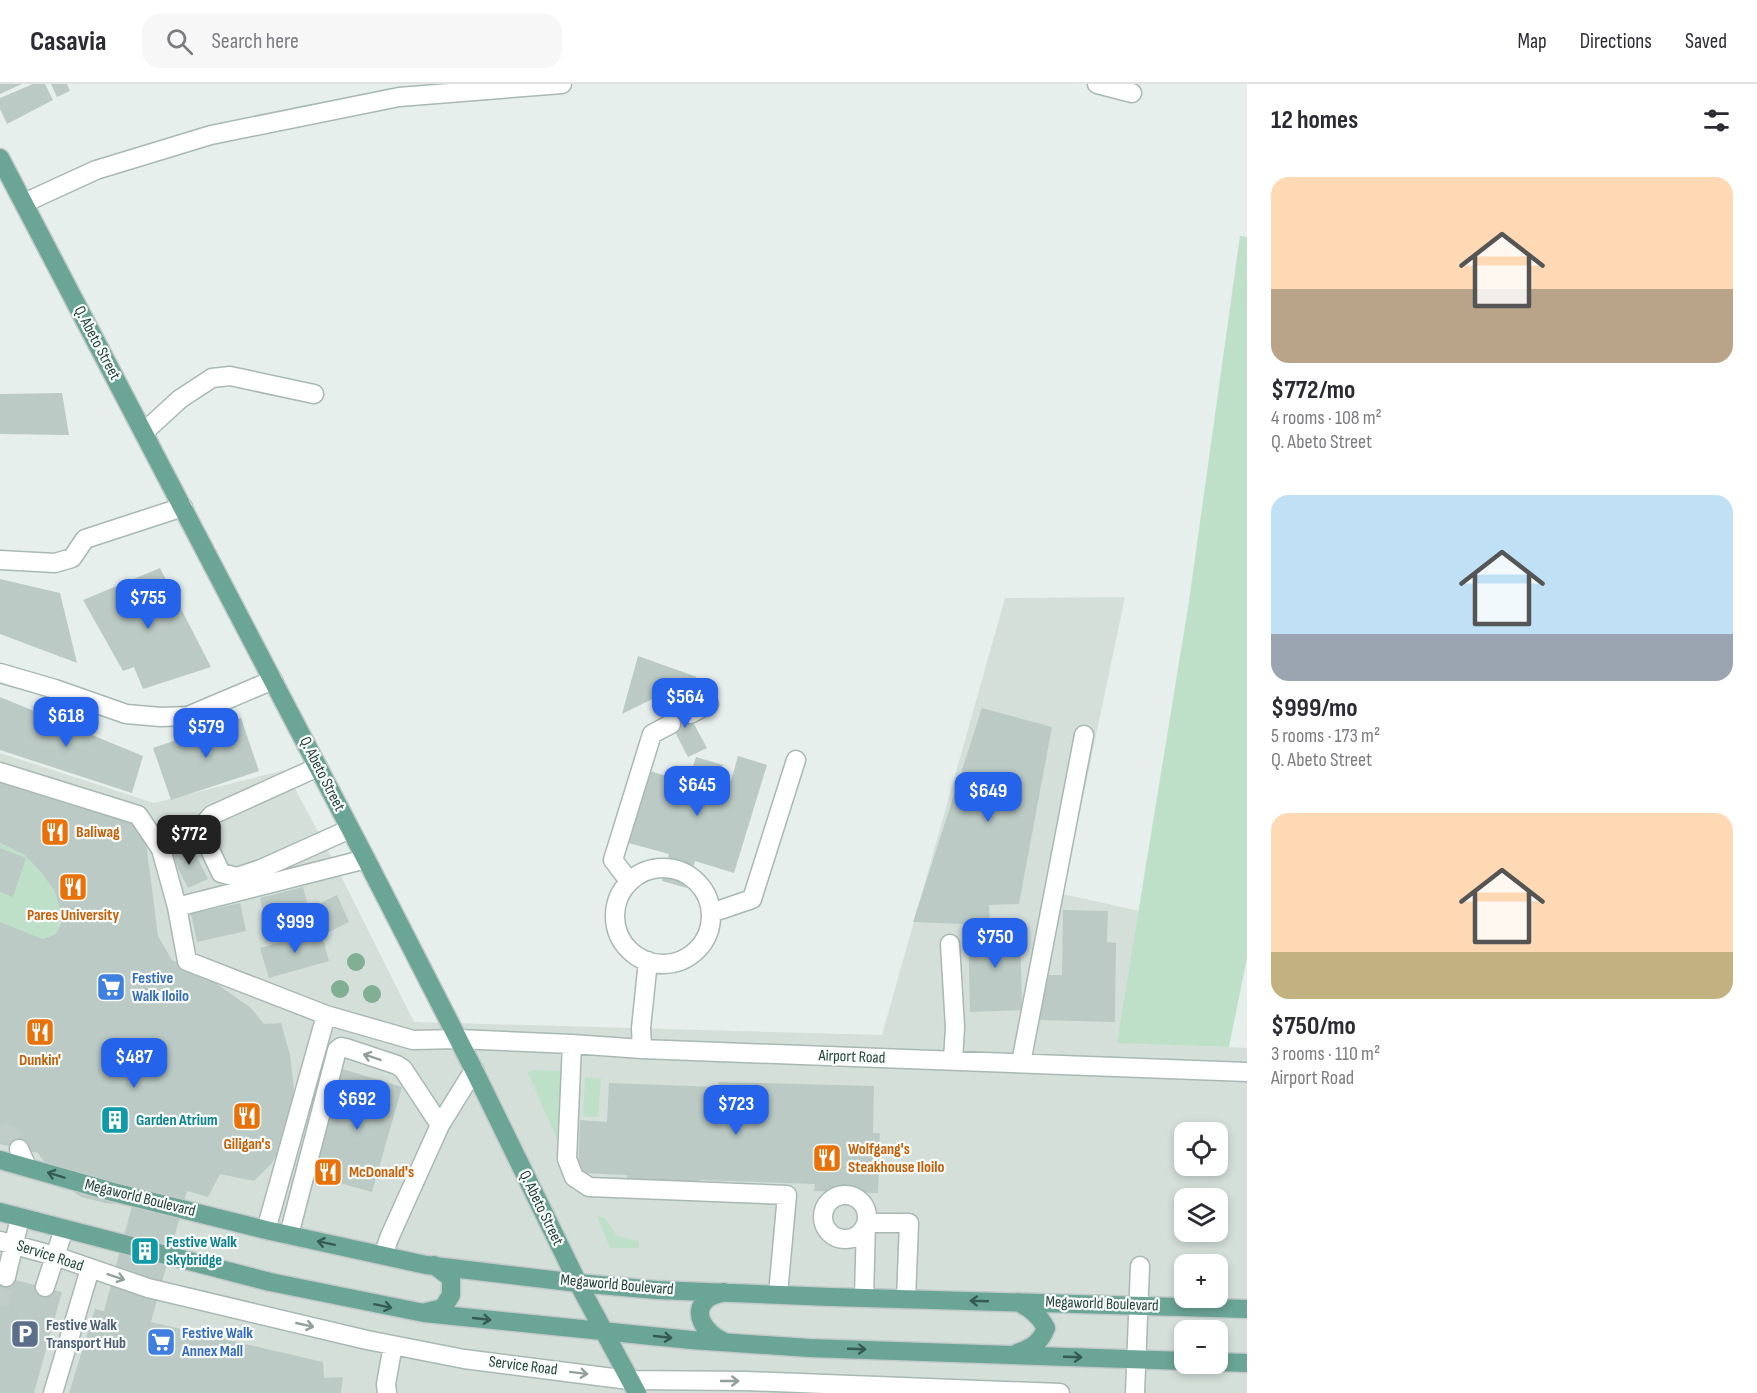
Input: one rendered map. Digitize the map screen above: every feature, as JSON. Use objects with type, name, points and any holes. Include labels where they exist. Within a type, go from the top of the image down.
[{"type":"main road","name":"Q. Abeto Street","points":[[0,158],[366,859],[474,1070],[578,1283],[633,1386]]},
{"type":"main road","name":"Megaworld Boulevard","points":[[0,1160],[113,1192],[289,1235],[426,1264],[578,1283],[656,1290],[1247,1309]]},
{"type":"main road","points":[[0,1212],[270,1282],[424,1313],[809,1348],[1174,1360]]},
{"type":"main road","points":[[424,1313],[443,1308],[451,1295],[451,1278],[434,1265]]},
{"type":"main road","points":[[724,1292],[709,1298],[702,1307],[700,1317],[713,1337],[724,1342]]},
{"type":"main road","points":[[1015,1354],[1031,1348],[1041,1340],[1046,1328],[1040,1317],[1017,1302]]},
{"type":"main road","points":[[1228,1362],[1247,1363]]},
{"type":"street","points":[[24,203],[96,170],[211,135],[399,97],[562,84]]},
{"type":"street","points":[[1097,84],[1132,93]]},
{"type":"street","points":[[144,432],[180,399],[212,378],[230,376],[314,394]]},
{"type":"street","points":[[0,560],[55,563],[63,561],[75,555],[85,539],[183,507]]},
{"type":"street","points":[[0,673],[55,689],[126,714],[160,717],[188,716],[273,680]]},
{"type":"street","points":[[690,714],[709,704]]},
{"type":"street","points":[[630,881],[613,860],[652,734],[671,724]]},
{"type":"street","points":[[1021,1063],[1084,735]]},
{"type":"street","points":[[711,913],[752,899],[796,760]]},
{"type":"street","points":[[318,766],[212,815],[203,825],[203,835],[221,873],[237,877],[261,869],[350,829]]},
{"type":"street","points":[[0,772],[138,815],[161,849],[177,907],[366,859]]},
{"type":"street","points":[[657,868],[673,869],[687,874],[700,884],[708,898],[711,913],[710,930],[703,944],[691,956],[677,963],[661,964],[648,961],[632,952],[621,940],[616,925],[616,909],[620,894],[630,881],[642,873],[657,868]]},
{"type":"street","name":"Airport Road","points":[[177,907],[187,961],[326,1016],[413,1040],[458,1039],[642,1049],[1247,1072]]},
{"type":"street","points":[[950,944],[955,1028],[953,1061]]},
{"type":"street","points":[[642,1049],[641,1028],[648,961]]},
{"type":"street","points":[[266,1230],[326,1016]]},
{"type":"street","points":[[572,1044],[567,1159],[574,1177],[589,1187],[787,1195],[778,1294]]},
{"type":"street","points":[[289,1235],[337,1050],[341,1047],[403,1069],[440,1125]]},
{"type":"street","points":[[384,1255],[390,1236],[440,1125],[474,1070]]},
{"type":"street","points":[[19,1149],[27,1167]]},
{"type":"street","points":[[5,1272],[7,1243],[20,1218]]},
{"type":"street","points":[[864,1297],[866,1223],[909,1223],[906,1299]]},
{"type":"street","points":[[45,1287],[64,1229]]},
{"type":"street","name":"Service Road","points":[[7,1243],[55,1256],[148,1288],[393,1345],[464,1359],[633,1386],[758,1382],[1060,1393]]},
{"type":"street","points":[[1136,1393],[1140,1266]]},
{"type":"street","points":[[53,1393],[90,1269]]},
{"type":"street","points":[[387,1393],[393,1345]]},
{"type":"shaded area","points":[[1125,597],[1063,894],[1139,911],[1118,1042],[1247,1048],[1247,1393],[0,1393],[0,753],[154,803],[285,770],[414,1022],[882,1035],[1005,598]]},
{"type":"green space","points":[[1240,236],[1247,237],[1247,958],[1229,1047],[1117,1043],[1189,601]]},
{"type":"green space","points":[[0,843],[26,856],[49,881],[60,913],[56,934],[43,939],[0,922]]},
{"type":"green space","points":[[531,1070],[565,1071],[561,1149],[528,1073]]},
{"type":"green space","points":[[585,1077],[601,1079],[598,1117],[583,1116]]},
{"type":"green space","points":[[597,1216],[605,1218],[617,1236],[639,1241],[639,1248],[610,1248]]},
{"type":"building","points":[[0,84],[22,84],[0,94]]},
{"type":"building","points":[[33,84],[45,84],[53,100],[7,124],[0,109],[0,98]]},
{"type":"building","points":[[51,84],[67,84],[70,91],[57,97]]},
{"type":"building","points":[[62,393],[69,435],[0,434],[0,394]]},
{"type":"building","points":[[160,568],[211,667],[143,689],[134,667],[123,671],[83,600]]},
{"type":"building","points":[[0,579],[60,593],[77,663],[0,634]]},
{"type":"building","points":[[638,656],[697,677],[622,714]]},
{"type":"building","points":[[0,697],[143,756],[132,793],[0,750]]},
{"type":"building","points":[[681,700],[707,748],[688,757],[663,709]]},
{"type":"building","points":[[982,708],[1052,727],[1019,904],[989,905],[990,925],[913,922]]},
{"type":"building","points":[[241,718],[259,771],[171,800],[153,748]]},
{"type":"building","points":[[738,756],[767,765],[734,873],[695,861],[687,888],[662,881],[669,854],[625,842],[647,770],[673,778],[669,793],[678,795],[684,774],[690,776],[696,757],[723,765],[719,777],[731,781]]},
{"type":"building","name":"Festive Walk Iloilo","points":[[0,778],[143,820],[158,936],[172,960],[210,979],[251,1008],[264,1024],[281,1023],[290,1055],[294,1089],[289,1123],[282,1144],[272,1163],[254,1181],[220,1174],[208,1197],[187,1191],[151,1322],[323,1362],[324,1378],[343,1377],[341,1393],[69,1393],[95,1309],[104,1311],[133,1202],[110,1204],[81,1197],[57,1180],[38,1153],[0,1144],[0,922],[43,939],[56,934],[61,923],[54,890],[41,872],[25,855],[0,843]]},
{"type":"building","points":[[190,843],[208,879],[188,888],[170,853]]},
{"type":"building","points":[[0,848],[26,858],[13,897],[0,892]]},
{"type":"building","points":[[303,887],[311,917],[268,929],[260,898]]},
{"type":"building","points":[[337,895],[349,922],[329,932],[317,905]]},
{"type":"building","points":[[240,903],[246,931],[197,942],[191,914]]},
{"type":"building","points":[[1063,910],[1108,911],[1107,942],[1116,943],[1115,1022],[1038,1020],[1039,975],[1062,975]]},
{"type":"building","points":[[1020,926],[1022,1010],[970,1012],[968,927]]},
{"type":"building","points":[[321,931],[329,961],[269,978],[260,948]]},
{"type":"building","points":[[342,1069],[402,1087],[372,1192],[312,1175]]},
{"type":"building","points":[[719,1082],[874,1086],[873,1133],[880,1133],[878,1193],[814,1191],[815,1184],[699,1180],[699,1188],[627,1184],[627,1175],[578,1173],[580,1120],[607,1122],[609,1083],[718,1087]]},
{"type":"building","name":"Festive Walk Transport Hub","points":[[0,1276],[62,1292],[34,1393],[0,1393]]},
{"type":"tunnel","points":[[0,1131],[13,1135],[19,1149]]},
{"type":"tunnel","points":[[0,1306],[6,1277]]},
{"type":"place","name":"Baliwag","points":[[55,832]]},
{"type":"place","name":"Pares University","points":[[73,887]]},
{"type":"place","name":"Festive Walk Iloilo","points":[[111,987]]},
{"type":"place","name":"Dunkin'","points":[[40,1032]]},
{"type":"place","name":"Giligan's","points":[[247,1116]]},
{"type":"place","name":"Garden Atrium","points":[[115,1120]]},
{"type":"place","name":"Wolfgang's Steakhouse Iloilo","points":[[827,1158]]},
{"type":"place","name":"McDonald's","points":[[328,1172]]},
{"type":"place","name":"Festive Walk Skybridge","points":[[145,1251]]},
{"type":"place","name":"Festive Walk Transport Hub","points":[[25,1334]]},
{"type":"place","name":"Festive Walk Annex Mall","points":[[161,1342]]}]
